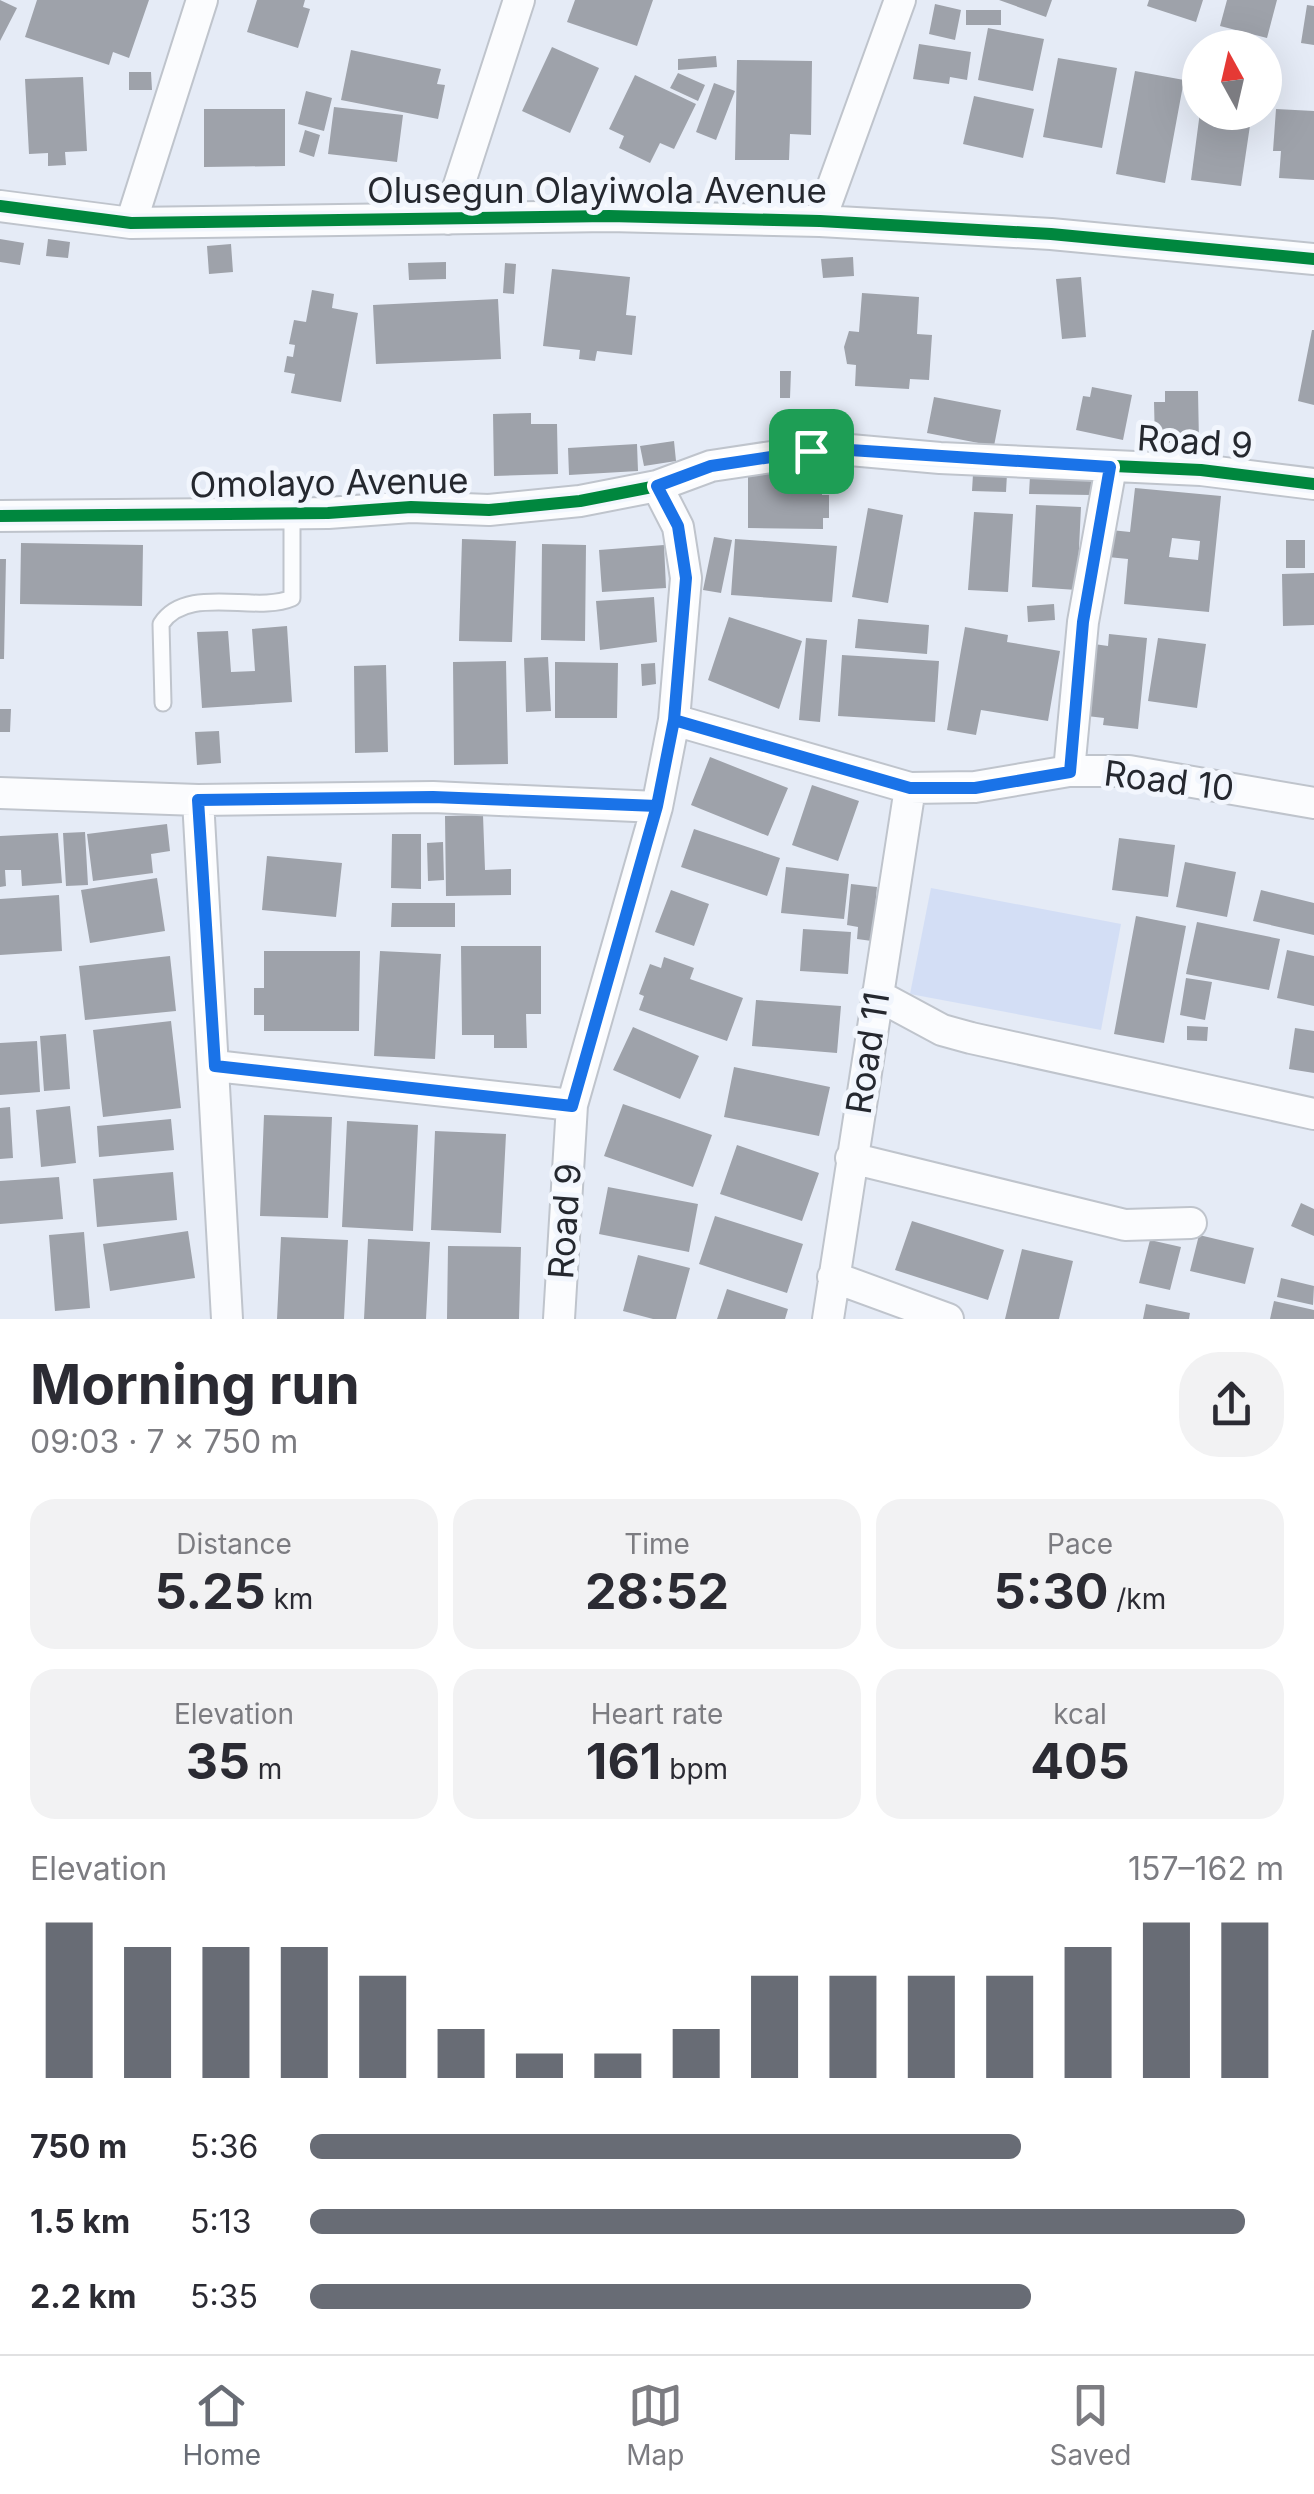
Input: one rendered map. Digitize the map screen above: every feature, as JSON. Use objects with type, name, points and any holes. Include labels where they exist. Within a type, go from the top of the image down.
[{"type":"street","points":[[132,223],[202,0]]},
{"type":"street","points":[[448,219],[520,0]]},
{"type":"street","points":[[820,221],[900,0]]},
{"type":"street","name":"Olusegun Olayiwola Avenue","points":[[0,206],[132,223],[609,216],[820,221],[1051,234],[1314,258]]},
{"type":"street","name":"Road 9","points":[[559,1319],[572,1106],[657,806],[674,720],[686,578],[678,526],[657,486],[711,466],[811,451],[850,450],[1201,470],[1314,484]]},
{"type":"street","points":[[1070,772],[1083,622],[1110,467]]},
{"type":"street","name":"Omolayo Avenue","points":[[0,516],[292,514],[411,507],[489,510],[657,486]]},
{"type":"street","name":"Road 10","points":[[674,720],[910,788],[975,788],[1070,772],[1129,771],[1314,803]]},
{"type":"street","name":"Road 11","points":[[828,1319],[910,788]]},
{"type":"street","points":[[0,792],[198,800],[433,797],[657,806]]},
{"type":"street","points":[[198,800],[227,1319]]},
{"type":"street","points":[[876,995],[896,1009],[957,1034],[1314,1114]]},
{"type":"street","points":[[215,1066],[572,1106]]},
{"type":"street","points":[[851,1158],[1124,1225],[1192,1224]]},
{"type":"street","points":[[834,1277],[948,1319]]},
{"type":"lane","points":[[164,703],[161,624],[173,610],[292,598],[292,514]]},
{"type":"shaded area","points":[[931,888],[1121,924],[1101,1030],[910,994]]},
{"type":"building","points":[[0,0],[17,8],[0,41]]},
{"type":"building","points":[[37,0],[149,0],[129,58],[113,52],[109,65],[25,37]]},
{"type":"building","points":[[257,0],[305,0],[303,7],[310,9],[298,48],[247,32]]},
{"type":"building","points":[[575,0],[653,0],[637,46],[567,22]]},
{"type":"building","points":[[999,0],[1052,0],[1046,17]]},
{"type":"building","points":[[1149,0],[1203,0],[1196,22],[1147,6]]},
{"type":"building","points":[[1227,0],[1277,0],[1269,30],[1220,26]]},
{"type":"building","points":[[935,4],[961,10],[955,40],[929,34]]},
{"type":"building","points":[[1307,5],[1314,6],[1314,45],[1301,43]]},
{"type":"building","points":[[966,10],[1001,10],[1001,25],[966,25]]},
{"type":"building","points":[[988,28],[1044,39],[1033,91],[978,80]]},
{"type":"building","points":[[919,44],[971,52],[967,80],[950,77],[949,84],[913,79]]},
{"type":"building","points":[[552,47],[599,68],[570,133],[522,111]]},
{"type":"building","points":[[351,50],[441,69],[437,84],[445,85],[438,119],[341,100]]},
{"type":"building","points":[[716,56],[717,67],[678,70],[678,59]]},
{"type":"building","points":[[1058,58],[1117,68],[1102,148],[1043,137]]},
{"type":"building","points":[[737,60],[812,61],[811,135],[790,134],[789,160],[735,160]]},
{"type":"building","points":[[1135,71],[1182,80],[1165,183],[1116,174]]},
{"type":"building","points":[[129,72],[151,72],[152,90],[129,90]]},
{"type":"building","points":[[678,73],[705,85],[698,101],[670,88]]},
{"type":"building","points":[[635,75],[696,104],[674,149],[660,143],[650,163],[619,148],[624,136],[609,129]]},
{"type":"building","points":[[83,77],[87,151],[65,152],[66,165],[48,166],[48,153],[29,154],[25,79]]},
{"type":"building","points":[[714,83],[735,91],[716,140],[696,132]]},
{"type":"building","points":[[306,91],[332,98],[324,131],[298,124]]},
{"type":"building","points":[[974,96],[1034,109],[1023,158],[963,144]]},
{"type":"building","points":[[334,107],[403,115],[397,162],[328,154]]},
{"type":"building","points":[[204,109],[285,109],[285,166],[204,167]]},
{"type":"building","points":[[1282,109],[1314,111],[1314,180],[1279,178],[1281,151],[1273,151],[1274,130],[1282,130]]},
{"type":"building","points":[[305,130],[320,135],[314,157],[299,152]]},
{"type":"building","points":[[1198,130],[1249,130],[1241,186],[1191,180]]},
{"type":"building","points":[[0,239],[24,243],[20,265],[0,262]]},
{"type":"building","points":[[48,239],[70,242],[68,258],[46,256]]},
{"type":"building","points":[[231,244],[233,272],[209,274],[207,246]]},
{"type":"building","points":[[853,257],[854,276],[823,278],[821,259]]},
{"type":"building","points":[[446,262],[446,279],[409,280],[408,263]]},
{"type":"building","points":[[505,263],[516,264],[514,294],[503,293]]},
{"type":"building","points":[[552,269],[630,277],[626,315],[636,316],[632,355],[597,351],[595,361],[579,359],[580,350],[543,346]]},
{"type":"building","points":[[1081,277],[1086,337],[1062,339],[1056,279]]},
{"type":"building","points":[[312,290],[334,294],[332,308],[358,313],[341,402],[291,393],[295,374],[284,372],[287,356],[293,357],[295,345],[289,344],[294,320],[306,322]]},
{"type":"building","points":[[862,293],[919,297],[917,334],[932,335],[929,380],[910,379],[909,389],[855,386],[856,365],[847,364],[844,347],[849,331],[859,332]]},
{"type":"building","points":[[498,299],[501,359],[376,364],[373,305]]},
{"type":"building","points":[[1314,330],[1314,405],[1298,401]]},
{"type":"building","points":[[780,371],[791,371],[790,398],[780,398]]},
{"type":"building","points":[[1092,387],[1132,395],[1123,440],[1076,430],[1083,396],[1090,397]]},
{"type":"building","points":[[1165,391],[1198,391],[1199,442],[1155,443],[1154,402],[1165,402]]},
{"type":"building","points":[[934,397],[1001,410],[994,446],[927,433]]},
{"type":"building","points":[[531,413],[531,424],[557,424],[558,474],[494,476],[493,414]]},
{"type":"building","points":[[674,441],[676,461],[644,466],[640,446]]},
{"type":"building","points":[[637,444],[638,471],[569,475],[568,448]]},
{"type":"building","points":[[748,472],[822,473],[822,495],[829,495],[829,518],[823,518],[823,529],[748,528]]},
{"type":"building","points":[[973,474],[1007,474],[1006,492],[972,491]]},
{"type":"building","points":[[1030,476],[1091,477],[1091,495],[1029,494]]},
{"type":"building","points":[[1135,488],[1221,496],[1209,612],[1124,604],[1128,559],[1108,557],[1111,530],[1130,532]],"holes":[[[1172,538],[1200,541],[1198,560],[1169,557]]]},
{"type":"building","points":[[1036,505],[1081,507],[1077,590],[1032,587]]},
{"type":"building","points":[[868,508],[903,515],[888,603],[852,597]]},
{"type":"building","points":[[974,512],[1013,514],[1008,592],[968,590]]},
{"type":"building","points":[[714,537],[732,540],[721,593],[703,590]]},
{"type":"building","points":[[462,539],[516,541],[512,642],[459,641]]},
{"type":"building","points":[[735,539],[837,546],[832,602],[731,595]]},
{"type":"building","points":[[1286,540],[1305,540],[1305,568],[1286,568]]},
{"type":"building","points":[[21,543],[143,545],[142,606],[20,604]]},
{"type":"building","points":[[542,544],[586,545],[585,641],[541,640]]},
{"type":"building","points":[[664,545],[666,588],[602,592],[599,550]]},
{"type":"building","points":[[0,559],[6,559],[4,659],[0,659]]},
{"type":"building","points":[[1314,573],[1314,625],[1283,626],[1282,574]]},
{"type":"building","points":[[654,597],[657,642],[600,650],[596,601]]},
{"type":"building","points":[[1054,604],[1055,620],[1028,622],[1027,606]]},
{"type":"building","points":[[729,617],[802,641],[779,709],[708,680]]},
{"type":"building","points":[[858,619],[929,625],[927,654],[855,648]]},
{"type":"building","points":[[287,626],[292,702],[202,708],[197,632],[228,631],[231,672],[255,671],[252,629]]},
{"type":"building","points":[[965,627],[1008,635],[1007,642],[1060,651],[1048,721],[981,710],[976,735],[947,730]]},
{"type":"building","points":[[1109,634],[1147,638],[1138,729],[1103,725],[1104,718],[1087,716],[1094,644],[1108,646]]},
{"type":"building","points":[[806,638],[827,640],[820,722],[799,720]]},
{"type":"building","points":[[1158,638],[1206,644],[1197,708],[1148,701]]},
{"type":"building","points":[[842,655],[939,661],[935,722],[838,716]]},
{"type":"building","points":[[548,657],[551,711],[526,712],[524,658]]},
{"type":"building","points":[[506,661],[508,764],[454,765],[453,662]]},
{"type":"building","points":[[555,662],[618,663],[617,718],[555,718]]},
{"type":"building","points":[[655,663],[656,684],[642,686],[641,664]]},
{"type":"building","points":[[386,665],[388,752],[355,753],[354,666]]},
{"type":"building","points":[[0,709],[11,709],[10,732],[0,732]]},
{"type":"building","points":[[219,731],[221,763],[197,765],[195,732]]},
{"type":"building","points":[[710,757],[788,788],[768,836],[691,805]]},
{"type":"building","points":[[812,785],[859,801],[838,861],[792,845]]},
{"type":"building","points":[[483,815],[485,870],[511,869],[511,895],[446,896],[445,816]]},
{"type":"building","points":[[167,824],[170,851],[151,854],[153,873],[93,881],[87,834]]},
{"type":"building","points":[[694,829],[780,858],[767,896],[681,867]]},
{"type":"building","points":[[85,832],[88,885],[66,886],[63,833]]},
{"type":"building","points":[[58,833],[62,883],[22,886],[21,870],[5,870],[6,886],[0,887],[0,836]]},
{"type":"building","points":[[392,834],[421,834],[421,889],[391,888]]},
{"type":"building","points":[[1119,838],[1175,845],[1168,897],[1112,890]]},
{"type":"building","points":[[443,842],[444,880],[428,881],[427,843]]},
{"type":"building","points":[[267,856],[342,863],[336,917],[262,910]]},
{"type":"building","points":[[1185,862],[1236,872],[1227,917],[1176,907]]},
{"type":"building","points":[[786,867],[849,874],[844,919],[781,913]]},
{"type":"building","points":[[157,878],[165,931],[90,943],[81,890]]},
{"type":"building","points":[[851,884],[877,887],[872,941],[857,939],[858,927],[847,925]]},
{"type":"building","points":[[671,890],[709,904],[694,946],[655,932]]},
{"type":"building","points":[[1261,890],[1314,903],[1314,935],[1253,921]]},
{"type":"building","points":[[59,895],[62,951],[0,955],[0,899]]},
{"type":"building","points":[[392,903],[455,903],[455,927],[391,927]]},
{"type":"building","points":[[1136,916],[1186,926],[1164,1043],[1114,1034]]},
{"type":"building","points":[[1197,922],[1280,939],[1269,990],[1186,974]]},
{"type":"building","points":[[803,929],[851,932],[848,974],[800,971]]},
{"type":"building","points":[[461,946],[541,946],[541,1014],[526,1014],[527,1048],[494,1048],[494,1035],[462,1035]]},
{"type":"building","points":[[1287,950],[1314,956],[1314,1006],[1277,998]]},
{"type":"building","points":[[264,951],[360,951],[359,1031],[264,1031],[264,1015],[254,1015],[254,988],[264,988]]},
{"type":"building","points":[[380,951],[441,954],[435,1059],[374,1056]]},
{"type":"building","points":[[170,956],[176,1011],[85,1020],[79,966]]},
{"type":"building","points":[[664,957],[694,968],[690,979],[743,998],[727,1041],[639,1010],[644,996],[639,994],[650,964],[661,968]]},
{"type":"building","points":[[1186,978],[1212,982],[1205,1020],[1180,1015]]},
{"type":"building","points":[[756,1000],[841,1006],[837,1053],[752,1046]]},
{"type":"building","points":[[171,1021],[181,1108],[103,1117],[93,1030]]},
{"type":"building","points":[[1187,1026],[1208,1027],[1207,1041],[1187,1040]]},
{"type":"building","points":[[633,1027],[699,1056],[680,1099],[613,1070]]},
{"type":"building","points":[[1295,1028],[1314,1031],[1314,1073],[1289,1069]]},
{"type":"building","points":[[66,1034],[70,1089],[44,1091],[40,1036]]},
{"type":"building","points":[[37,1041],[40,1092],[0,1095],[0,1043]]},
{"type":"building","points":[[734,1067],[830,1087],[819,1136],[724,1117]]},
{"type":"building","points":[[623,1104],[712,1135],[693,1187],[604,1156]]},
{"type":"building","points":[[70,1106],[76,1163],[41,1167],[36,1110]]},
{"type":"building","points":[[10,1107],[13,1158],[0,1159],[0,1108]]},
{"type":"building","points":[[264,1115],[332,1117],[328,1218],[260,1216]]},
{"type":"building","points":[[171,1119],[174,1150],[99,1157],[97,1126]]},
{"type":"building","points":[[347,1121],[418,1125],[413,1231],[342,1227]]},
{"type":"building","points":[[435,1131],[506,1134],[501,1233],[431,1230]]},
{"type":"building","points":[[737,1145],[819,1173],[802,1221],[720,1194]]},
{"type":"building","points":[[173,1172],[177,1220],[97,1227],[93,1179]]},
{"type":"building","points":[[59,1177],[63,1219],[0,1224],[0,1181]]},
{"type":"building","points":[[608,1187],[698,1204],[689,1252],[599,1234]]},
{"type":"building","points":[[1301,1203],[1314,1209],[1314,1236],[1291,1226]]},
{"type":"building","points":[[715,1216],[803,1244],[787,1293],[699,1264]]},
{"type":"building","points":[[912,1221],[1004,1250],[988,1300],[895,1270]]},
{"type":"building","points":[[188,1231],[195,1278],[110,1291],[103,1244]]},
{"type":"building","points":[[84,1232],[90,1308],[55,1311],[49,1235]]},
{"type":"building","points":[[1199,1235],[1254,1248],[1245,1284],[1190,1271]]},
{"type":"building","points":[[281,1237],[348,1240],[344,1319],[277,1319]]},
{"type":"building","points":[[368,1239],[430,1242],[426,1319],[364,1319]]},
{"type":"building","points":[[1150,1240],[1181,1247],[1170,1290],[1139,1283]]},
{"type":"building","points":[[448,1246],[521,1247],[519,1319],[447,1319]]},
{"type":"building","points":[[1022,1249],[1073,1261],[1059,1319],[1005,1319]]},
{"type":"building","points":[[638,1255],[690,1268],[676,1319],[653,1319],[623,1311]]},
{"type":"building","points":[[1281,1278],[1314,1286],[1313,1305],[1277,1297]]},
{"type":"building","points":[[727,1289],[788,1309],[785,1319],[717,1319]]},
{"type":"building","points":[[1274,1301],[1314,1310],[1314,1319],[1270,1319]]},
{"type":"building","points":[[1146,1304],[1190,1313],[1189,1319],[1143,1319]]},
{"type":"cycle path","points":[[0,206],[131,223],[609,216],[820,221],[1051,234],[1314,259]]},
{"type":"cycle path","points":[[0,516],[328,513],[411,507],[489,510],[580,501],[657,486],[711,466],[811,451],[850,450],[1201,470],[1314,484]]},
{"type":"route","points":[[811,451],[711,466],[657,486],[678,526],[686,578],[674,720],[657,806],[572,1106],[215,1066],[198,800],[433,797],[657,806],[674,720],[910,788],[975,788],[1070,772],[1083,622],[1110,467],[850,450],[811,451]]}]
